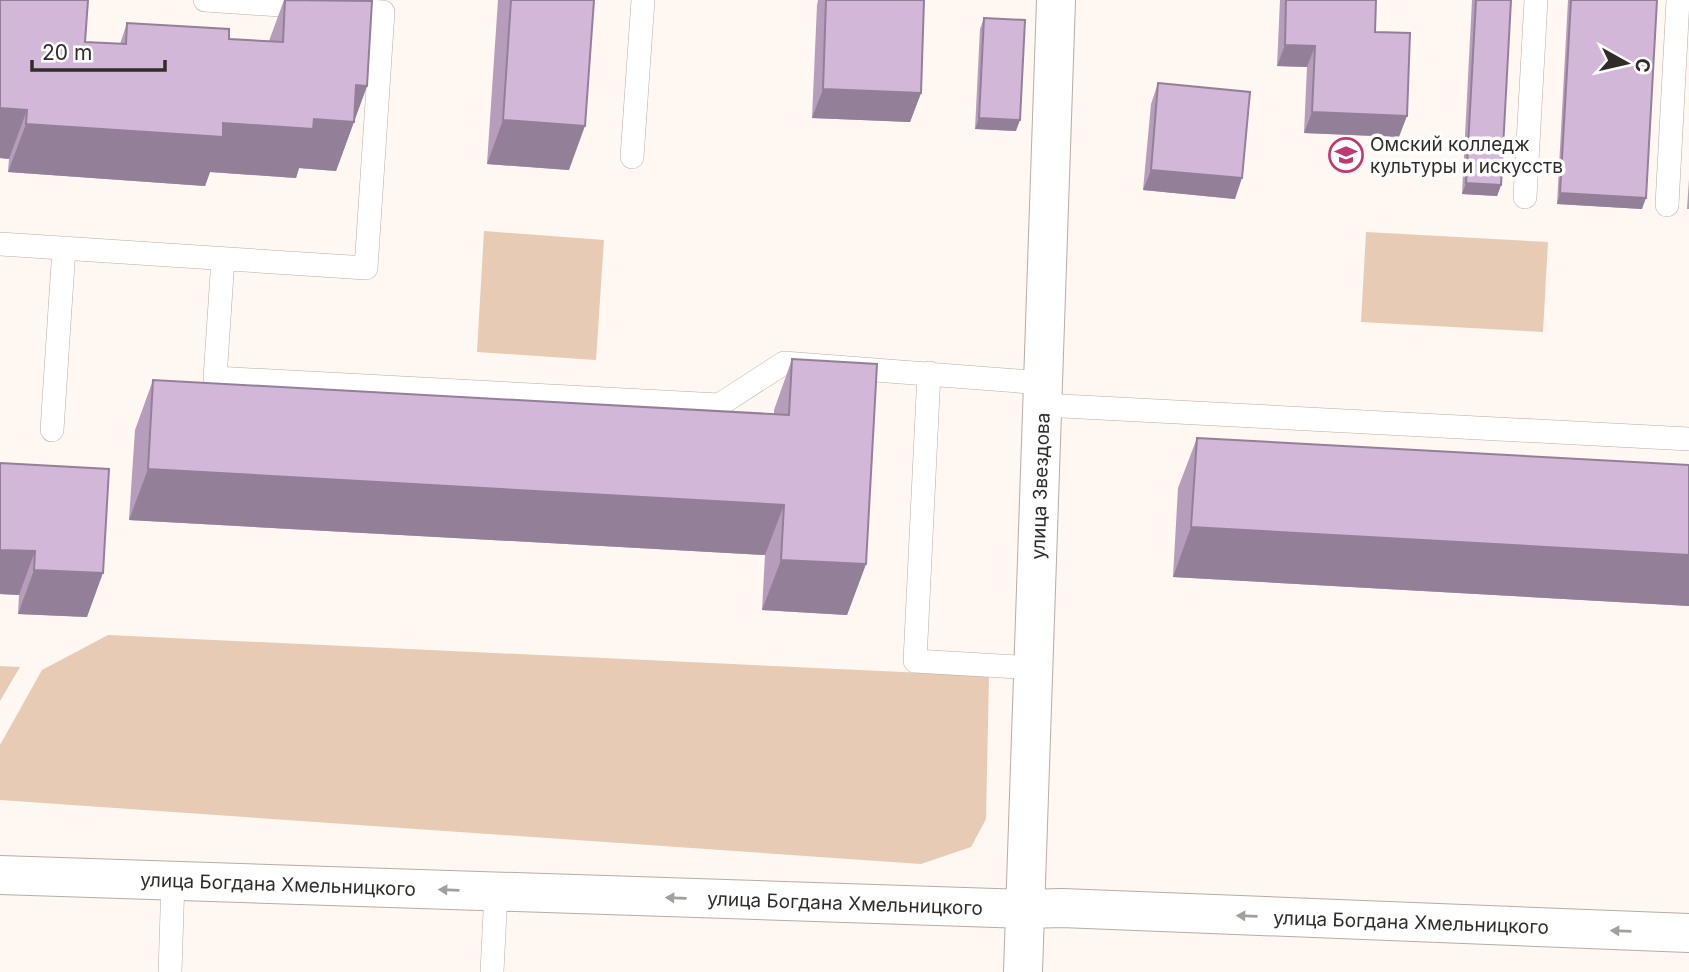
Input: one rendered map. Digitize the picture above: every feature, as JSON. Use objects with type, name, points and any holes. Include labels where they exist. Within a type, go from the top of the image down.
[{"type":"main road","name":"улица Звездова","points":[[1023,972],[1056,0]]},
{"type":"main road","name":"улица Богдана Хмельницкого","points":[[0,875],[1025,909],[1062,908],[1689,933]]},
{"type":"lane","points":[[0,244],[366,268],[383,12],[205,0]]},
{"type":"lane","points":[[632,156],[643,0]]},
{"type":"lane","points":[[1525,197],[1536,0]]},
{"type":"lane","points":[[1667,205],[1678,0]]},
{"type":"lane","points":[[52,430],[64,248]]},
{"type":"lane","points":[[223,259],[215,377],[719,405],[784,363],[929,373],[1043,394],[1689,439]]},
{"type":"lane","points":[[929,373],[915,661],[1034,668]]},
{"type":"lane","points":[[170,972],[173,881]]},
{"type":"lane","points":[[492,972],[496,892]]},
{"type":"shaded area","points":[[484,231],[604,240],[596,360],[477,352]]},
{"type":"shaded area","points":[[1366,232],[1548,242],[1543,332],[1361,322]]},
{"type":"shaded area","points":[[108,635],[989,676],[986,819],[971,847],[921,864],[0,800],[0,745],[42,670]]},
{"type":"shaded area","points":[[0,666],[20,667],[0,701]]},
{"type":"building","points":[[0,0],[88,0],[85,42],[126,44],[127,23],[229,29],[229,39],[283,42],[285,0],[372,1],[367,86],[356,85],[354,122],[314,119],[313,129],[223,123],[223,137],[26,124],[27,110],[0,108]]},
{"type":"building","points":[[511,0],[594,0],[585,126],[503,120]]},
{"type":"building","points":[[826,0],[924,0],[921,93],[823,89]]},
{"type":"building","points":[[1286,0],[1376,0],[1375,32],[1410,33],[1407,116],[1312,112],[1315,46],[1285,45]]},
{"type":"building","points":[[1476,0],[1511,0],[1501,185],[1466,183]]},
{"type":"building","points":[[1571,0],[1657,0],[1646,198],[1560,193]]},
{"type":"building","points":[[984,18],[1025,20],[1020,120],[979,118]]},
{"type":"building","points":[[1158,83],[1250,92],[1242,178],[1151,170]]},
{"type":"building","points":[[792,359],[877,364],[866,564],[781,560],[784,505],[148,469],[153,380],[789,415]]},
{"type":"building","points":[[1197,438],[1689,465],[1689,555],[1191,527]]},
{"type":"building","points":[[0,463],[109,469],[103,573],[34,570],[35,551],[0,550]]},
{"type":"place","name":"Омский колледж культуры и искусств","points":[[1346,155]]}]
